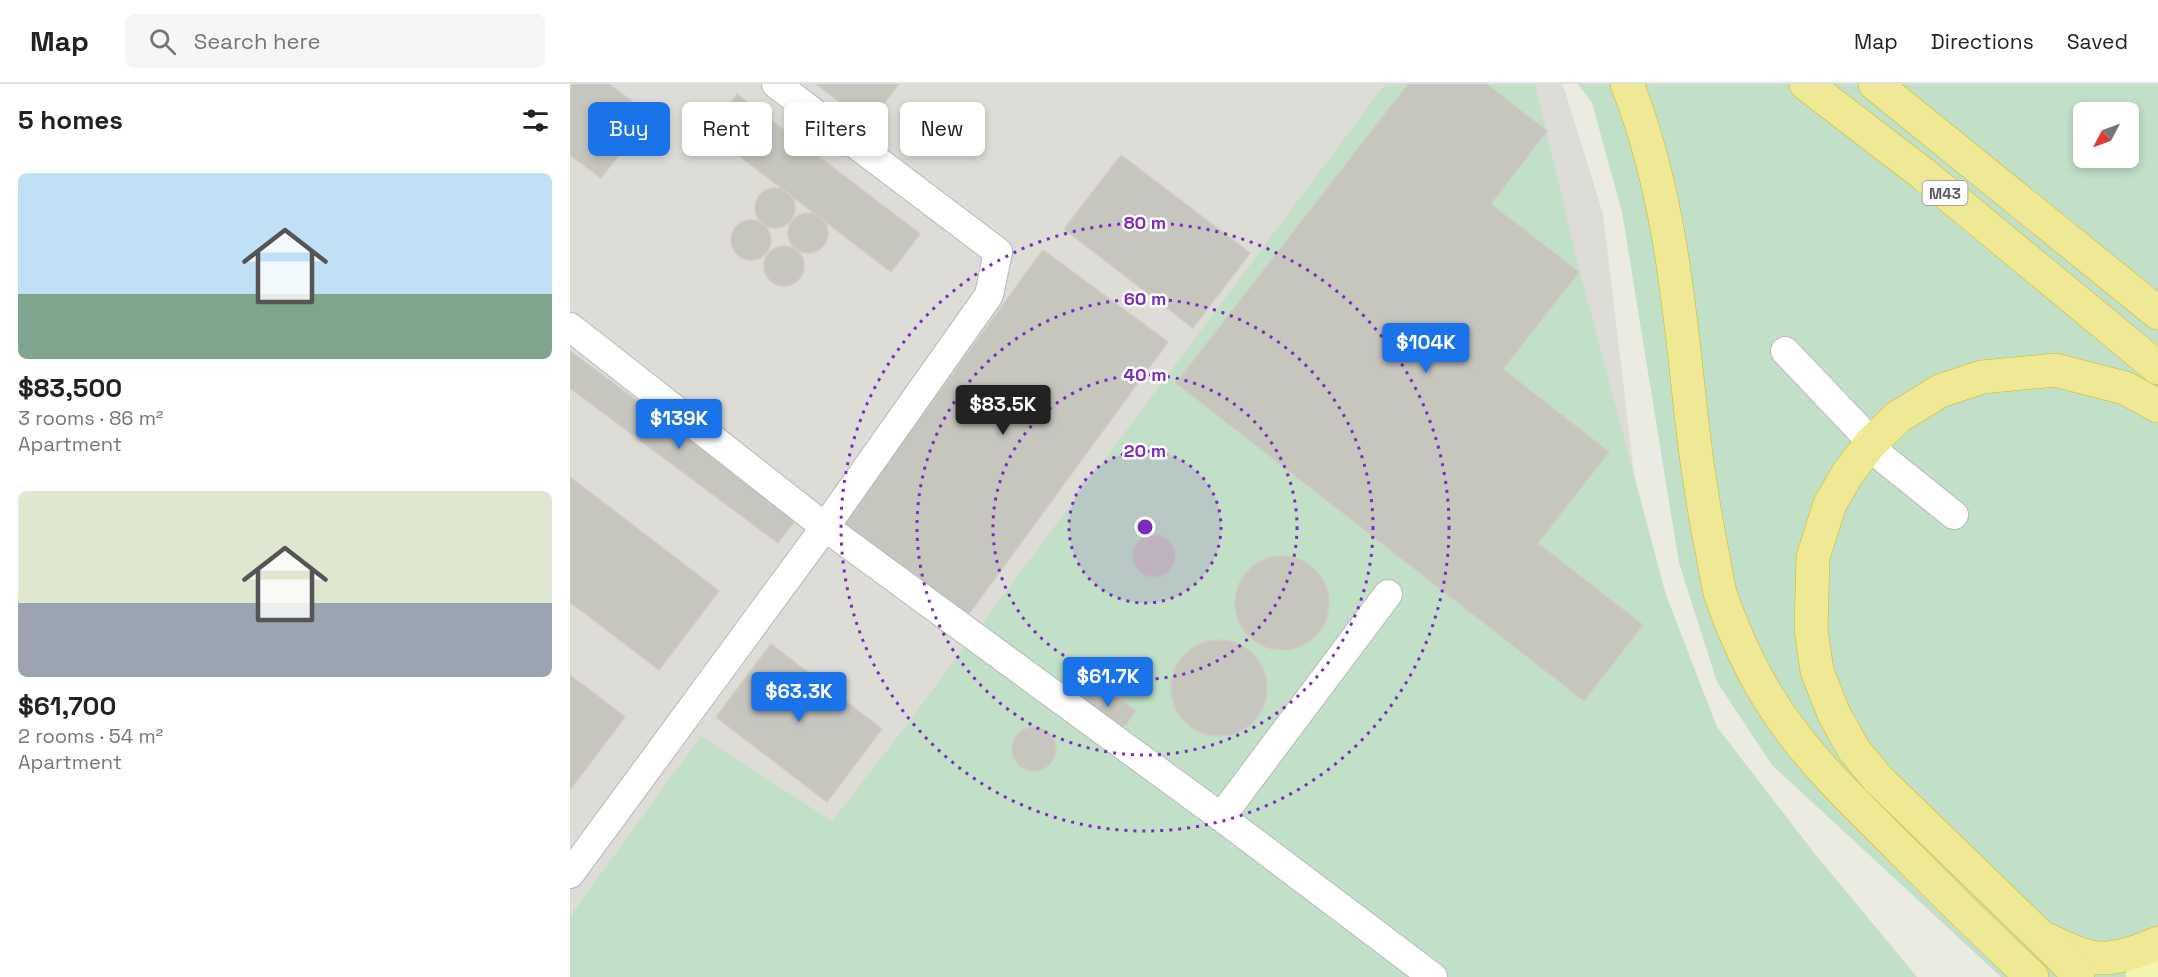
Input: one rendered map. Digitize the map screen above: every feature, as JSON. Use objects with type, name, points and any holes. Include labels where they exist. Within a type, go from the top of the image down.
[{"type":"highway","points":[[1627,84],[1660,184],[1674,270],[1697,472],[1721,595],[1742,645],[1788,727],[1816,761],[1973,922],[2032,977]]},
{"type":"highway","name":"M43","points":[[1806,84],[1922,173],[2158,369]]},
{"type":"highway","name":"M43","points":[[1875,84],[2158,313]]},
{"type":"highway","points":[[2078,977],[2040,936],[1878,779],[1854,750],[1834,714],[1817,671],[1811,629],[1813,557],[1830,504],[1848,473],[1871,443],[1898,417],[1940,391],[1982,377],[2055,370],[2125,388],[2158,406]]},
{"type":"highway","points":[[2040,936],[2069,950],[2098,958],[2135,953],[2158,943]]},
{"type":"main road","points":[[2142,977],[2158,959]]},
{"type":"lane","points":[[570,874],[825,527],[989,295],[998,252],[776,84]]},
{"type":"lane","points":[[570,327],[825,527],[1433,977]]},
{"type":"lane","points":[[1785,351],[1883,458],[1954,514]]},
{"type":"lane","points":[[1221,818],[1388,594]]},
{"type":"shaded area","points":[[570,84],[1561,84],[1603,214],[1646,574],[832,821],[701,737],[570,916]]},
{"type":"green space","points":[[1385,84],[1535,84],[1578,265],[1666,595],[1717,727],[1815,854],[1917,977],[570,977],[570,916],[701,736],[832,821],[899,735]]},
{"type":"green space","points":[[1578,84],[2158,84],[2158,977],[2001,977],[1772,765],[1717,682],[1679,563],[1622,212],[1592,103]]},
{"type":"building","points":[[570,84],[609,84],[633,102],[588,102],[588,156],[618,156],[601,178],[570,155]]},
{"type":"building","points":[[816,84],[899,84],[885,102],[839,102]]},
{"type":"building","points":[[1408,84],[1487,84],[1547,131],[1491,204],[1579,272],[1503,369],[1609,452],[1538,543],[1643,625],[1584,701],[1176,383]]},
{"type":"building","points":[[737,94],[747,102],[731,102]]},
{"type":"building","points":[[772,121],[784,130],[784,156],[818,156],[920,234],[891,272],[739,156],[772,156]]},
{"type":"building","points":[[1121,155],[1250,253],[1193,328],[1064,229]]},
{"type":"building","points":[[775,188],[789,194],[795,208],[789,222],[775,228],[761,222],[755,208],[761,194]]},
{"type":"building","points":[[808,213],[822,219],[828,233],[822,247],[808,253],[794,247],[788,233],[794,219]]},
{"type":"building","points":[[751,220],[765,226],[771,240],[765,254],[751,260],[737,254],[731,240],[737,226]]},
{"type":"building","points":[[784,246],[798,252],[804,266],[798,280],[784,286],[770,280],[764,266],[770,252]]},
{"type":"building","points":[[1043,250],[1168,342],[963,622],[838,530]]},
{"type":"building","points":[[570,351],[796,519],[778,543],[570,388]]},
{"type":"building","points":[[570,477],[719,591],[659,670],[570,602]]},
{"type":"building","points":[[1154,535],[1169,541],[1175,556],[1169,571],[1154,577],[1139,571],[1133,556],[1139,541]]},
{"type":"building","points":[[1282,556],[1300,560],[1315,570],[1325,585],[1329,603],[1325,621],[1315,636],[1300,646],[1282,650],[1264,646],[1249,636],[1239,621],[1235,603],[1239,585],[1249,570],[1264,560]]},
{"type":"building","points":[[1219,640],[1237,644],[1253,654],[1263,670],[1267,688],[1263,706],[1253,722],[1237,732],[1219,736],[1201,732],[1185,722],[1175,706],[1171,688],[1175,670],[1185,654],[1201,644]]},
{"type":"building","points":[[771,644],[882,729],[827,802],[716,717]]},
{"type":"building","points":[[570,675],[625,717],[570,790]]},
{"type":"building","points":[[1096,681],[1136,711],[1119,734],[1079,704]]},
{"type":"building","points":[[1034,727],[1043,728],[1050,733],[1055,740],[1055,758],[1050,765],[1043,770],[1034,771],[1025,770],[1018,765],[1013,758],[1012,749],[1013,740],[1018,733],[1025,728]]}]
